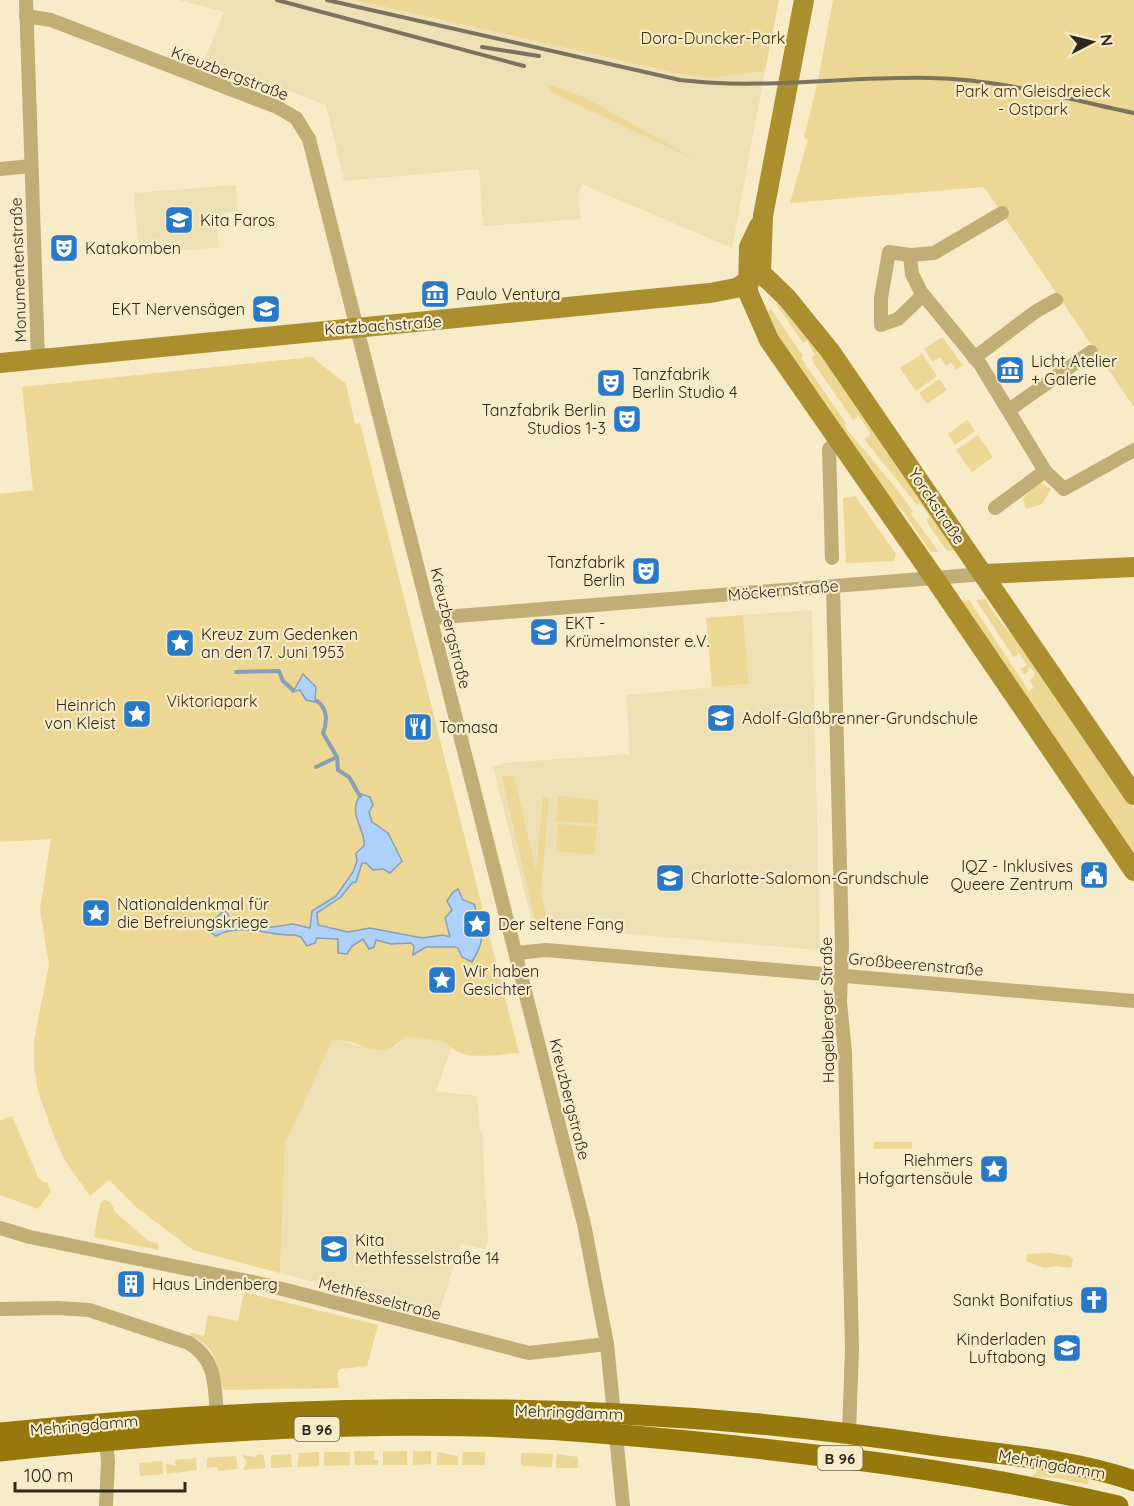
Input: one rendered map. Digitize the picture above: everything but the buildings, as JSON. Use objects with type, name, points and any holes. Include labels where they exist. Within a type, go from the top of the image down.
[{"type":"main road","points":[[804,0],[763,216],[754,277],[748,292],[769,340],[1134,872]]},
{"type":"main road","name":"Katzbachstraße","points":[[0,363],[719,292],[736,288],[754,277]]},
{"type":"main road","name":"Yorckstraße","points":[[754,277],[787,298],[830,351],[1134,795]]},
{"type":"main road","name":"Möckernstraße","points":[[984,574],[1134,567]]},
{"type":"main road","name":"Mehringdamm","points":[[0,1451],[217,1414],[374,1409],[617,1424],[713,1443],[943,1471],[1118,1506]]},
{"type":"main road","name":"Mehringdamm","points":[[0,1433],[245,1431],[375,1427],[488,1428],[712,1419],[849,1433],[1098,1471],[1134,1481]]},
{"type":"main road","points":[[1091,1499],[1098,1471]]},
{"type":"street","name":"Monumentenstraße","points":[[26,0],[39,359]]},
{"type":"street","name":"Kreuzbergstraße","points":[[26,16],[51,20],[277,107],[296,118],[306,132],[312,148],[584,1224],[607,1344],[617,1424],[622,1506]]},
{"type":"street","points":[[2,169],[31,166]]},
{"type":"street","points":[[923,295],[898,319],[881,325],[881,298],[889,252],[910,255],[934,253],[1002,213]]},
{"type":"street","points":[[910,255],[912,274],[923,295],[974,358],[1009,410],[1045,471],[1064,489],[1134,450]]},
{"type":"street","points":[[974,358],[1035,312],[1056,300]]},
{"type":"street","points":[[1009,410],[1091,352]]},
{"type":"street","points":[[832,558],[829,449],[838,441]]},
{"type":"street","points":[[995,508],[1045,471]]},
{"type":"street","name":"Möckernstraße","points":[[431,618],[984,574]]},
{"type":"street","name":"Hagelberger Straße","points":[[833,586],[852,1349],[849,1433]]},
{"type":"street","name":"Großbeerenstraße","points":[[516,953],[546,950],[1134,1000]]},
{"type":"street","name":"Methfesselstraße","points":[[0,1228],[30,1237],[267,1285],[529,1353],[607,1344]]},
{"type":"street","points":[[0,1309],[58,1308],[89,1311],[189,1342],[202,1351],[210,1362],[217,1414]]},
{"type":"street","points":[[105,1432],[108,1461],[106,1506]]},
{"type":"shaded area","points":[[179,0],[354,0],[629,62],[712,78],[765,71],[732,248],[582,184],[578,195],[581,219],[483,226],[479,169],[344,181],[326,105],[205,59],[224,12]]},
{"type":"shaded area","name":"Kita Faros","points":[[236,185],[238,211],[225,213],[217,222],[219,247],[139,255],[134,193]]},
{"type":"shaded area","points":[[812,610],[820,950],[533,926],[493,767],[506,763],[630,754],[626,695],[749,684],[743,615]]},
{"type":"shaded area","points":[[406,1036],[445,1042],[451,1049],[436,1091],[477,1096],[480,1131],[482,1132],[488,1241],[485,1249],[461,1244],[438,1315],[280,1273],[285,1144],[331,1041],[338,1039],[356,1046],[396,1047]]},
{"type":"green space","name":"Dora-Duncker-Park","points":[[354,0],[779,0],[765,71],[712,78],[681,74]]},
{"type":"green space","name":"Park am Gleisdreieck - Ostpark","points":[[833,0],[1134,0],[1134,407],[984,187],[790,203],[808,140],[804,138]]},
{"type":"green space","points":[[549,85],[584,97],[698,161],[549,91]]},
{"type":"green space","points":[[780,302],[809,337],[957,550],[947,551],[928,524],[927,519],[930,517],[920,503],[917,505],[864,439],[871,434],[858,415],[854,421],[814,364],[812,357],[815,355],[807,341],[803,343],[776,304]]},
{"type":"green space","points":[[771,309],[803,356],[801,358],[846,423],[844,426],[900,493],[913,512],[911,514],[939,552],[931,552],[903,511],[884,492],[779,339],[766,313]]},
{"type":"green space","points":[[942,337],[963,365],[956,370],[951,362],[946,366],[940,357],[933,362],[924,349]]},
{"type":"green space","points":[[922,354],[937,376],[916,391],[900,368]]},
{"type":"green space","name":"Viktoriapark","points":[[312,357],[346,384],[355,424],[360,423],[519,1053],[469,1055],[452,1049],[445,1042],[406,1036],[395,1045],[377,1050],[342,1040],[332,1041],[285,1144],[280,1273],[193,1250],[136,1207],[109,1180],[90,1196],[64,1159],[55,1139],[38,1091],[34,1067],[34,1040],[49,965],[40,909],[51,839],[0,842],[0,494],[33,490],[22,387]]},
{"type":"green space","points":[[939,379],[947,390],[927,404],[919,393]]},
{"type":"green space","points":[[967,420],[975,431],[955,445],[948,434]]},
{"type":"green space","points":[[978,435],[993,457],[972,472],[956,450]]},
{"type":"green space","points":[[1040,483],[1051,489],[1042,504],[1026,509],[1023,499],[1032,488]]},
{"type":"green space","points":[[855,496],[896,554],[894,561],[846,563],[843,498]]},
{"type":"green space","points":[[985,599],[1002,624],[1020,642],[1134,808],[1134,856],[1101,804],[958,601],[969,600],[1029,691],[1034,688],[1030,681],[1035,673],[1029,666],[1028,672],[1024,675],[1020,669],[1027,665],[1019,653],[1014,658],[976,600]]},
{"type":"green space","points":[[743,615],[749,684],[712,687],[706,618]]},
{"type":"green space","points":[[514,775],[536,871],[543,797],[549,797],[541,893],[547,918],[535,921],[502,777]]},
{"type":"green space","points":[[558,796],[599,800],[597,824],[556,821]]},
{"type":"green space","points":[[558,824],[597,827],[594,855],[556,851]]},
{"type":"green space","points":[[12,1116],[38,1177],[44,1183],[47,1182],[51,1191],[38,1209],[0,1195],[0,1120]]},
{"type":"green space","points":[[874,1142],[912,1142],[912,1149],[874,1149]]},
{"type":"green space","points":[[104,1200],[110,1202],[114,1211],[147,1240],[158,1244],[159,1250],[94,1237],[100,1204]]},
{"type":"green space","points":[[1050,1253],[1069,1256],[1073,1259],[1071,1268],[1057,1266],[1044,1268],[1026,1261],[1027,1254]]},
{"type":"green space","points":[[244,1292],[378,1325],[367,1366],[340,1369],[337,1373],[339,1388],[224,1390],[213,1354],[191,1336],[191,1333],[204,1336],[208,1315],[238,1321]]},
{"type":"green space","points":[[354,1451],[374,1451],[374,1460],[378,1460],[378,1465],[355,1465]]},
{"type":"green space","points":[[383,1451],[407,1451],[407,1465],[383,1465]]},
{"type":"green space","points":[[413,1451],[431,1451],[431,1464],[413,1465]]},
{"type":"green space","points":[[319,1452],[319,1466],[297,1467],[299,1453]]},
{"type":"green space","points":[[324,1452],[350,1452],[350,1465],[324,1466]]},
{"type":"green space","points":[[437,1452],[458,1456],[458,1465],[437,1465]]},
{"type":"green space","points":[[463,1452],[485,1452],[485,1465],[462,1465]]},
{"type":"green space","points":[[521,1453],[553,1454],[552,1467],[521,1466]]},
{"type":"green space","points":[[263,1454],[266,1468],[243,1470],[247,1462],[242,1455],[256,1457],[256,1455]]},
{"type":"green space","points":[[291,1454],[292,1467],[271,1468],[271,1455]]},
{"type":"green space","points":[[557,1454],[578,1457],[578,1468],[556,1468]]},
{"type":"green space","points":[[236,1456],[238,1469],[218,1471],[217,1467],[207,1468],[207,1458]]},
{"type":"green space","points":[[196,1458],[197,1470],[167,1474],[166,1464],[176,1466],[175,1460]]},
{"type":"green space","points":[[162,1461],[163,1474],[140,1476],[139,1463]]},
{"type":"green space","points":[[1040,1468],[1089,1477],[1088,1485],[1057,1478],[1032,1477]]},
{"type":"water","points":[[303,674],[316,687],[315,702],[306,700],[300,690],[293,692]]},
{"type":"water","points":[[361,794],[370,797],[373,805],[369,812],[372,822],[388,833],[402,861],[390,873],[383,869],[373,870],[366,863],[362,863],[356,882],[352,883],[341,897],[317,913],[318,925],[348,932],[370,928],[422,938],[443,935],[450,937],[445,918],[452,910],[447,901],[458,889],[463,900],[474,904],[477,914],[472,924],[480,933],[481,942],[472,962],[462,957],[458,948],[455,947],[426,947],[413,955],[414,946],[411,943],[391,944],[376,940],[374,947],[369,949],[363,939],[352,946],[347,954],[338,953],[338,939],[317,938],[315,943],[307,946],[301,937],[295,935],[235,930],[216,936],[203,927],[203,923],[212,921],[225,910],[233,923],[248,923],[265,928],[293,924],[310,928],[312,911],[336,896],[353,872],[357,861],[356,853],[364,846],[356,815],[357,801]]},
{"type":"waterway","points":[[236,672],[279,671],[283,681],[293,690]]},
{"type":"waterway","points":[[317,701],[325,711],[326,724],[323,733],[337,757],[338,770],[349,777],[360,796]]},
{"type":"waterway","points":[[316,767],[337,757]]},
{"type":"railway","points":[[277,0],[524,66]]},
{"type":"railway","points":[[327,0],[680,80],[743,84],[900,78],[957,79],[1008,86],[1134,113]]},
{"type":"railway","points":[[482,47],[539,56]]},
{"type":"place","name":"Kita Faros","points":[[179,220]]},
{"type":"place","name":"Katakomben","points":[[64,248]]},
{"type":"place","name":"Paulo Ventura","points":[[435,294]]},
{"type":"place","name":"EKT Nervensägen","points":[[266,309]]},
{"type":"place","name":"Licht Atelier + Galerie","points":[[1010,370]]},
{"type":"place","name":"Tanzfabrik Berlin Studio 4","points":[[611,383]]},
{"type":"place","name":"Tanzfabrik Berlin Studios 1-3","points":[[627,419]]},
{"type":"place","name":"Tanzfabrik Berlin","points":[[646,571]]},
{"type":"place","name":"EKT - Krümelmonster e.V.","points":[[544,632]]},
{"type":"place","name":"Kreuz zum Gedenken an den 17. Juni 1953","points":[[180,643]]},
{"type":"place","name":"Heinrich von Kleist","points":[[137,714]]},
{"type":"place","name":"Adolf-Glaßbrenner-Grundschule","points":[[721,718]]},
{"type":"place","name":"Tomasa","points":[[418,727]]},
{"type":"place","name":"IQZ - Inklusives Queere Zentrum","points":[[1094,875]]},
{"type":"place","name":"Charlotte-Salomon-Grundschule","points":[[670,878]]},
{"type":"place","name":"Nationaldenkmal für die Befreiungskriege","points":[[96,913]]},
{"type":"place","name":"Der seltene Fang","points":[[477,924]]},
{"type":"place","name":"Wir haben Gesichter","points":[[442,980]]},
{"type":"place","name":"Riehmers Hofgartensäule","points":[[994,1169]]},
{"type":"place","name":"Kita Methfesselstraße 14","points":[[334,1249]]},
{"type":"place","name":"Haus Lindenberg","points":[[131,1284]]},
{"type":"place","name":"Sankt Bonifatius","points":[[1094,1300]]},
{"type":"place","name":"Kinderladen Luftabong","points":[[1067,1348]]}]
